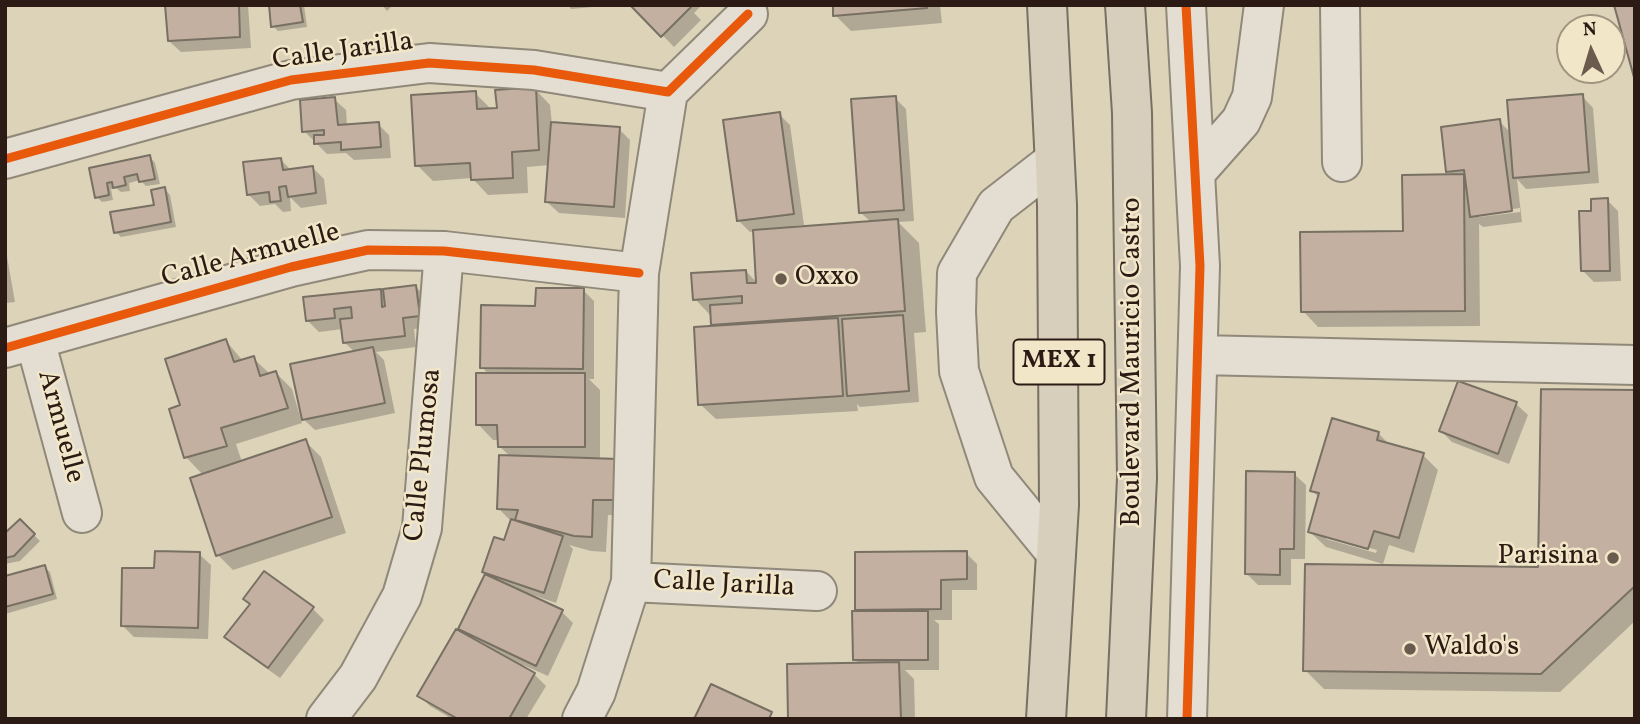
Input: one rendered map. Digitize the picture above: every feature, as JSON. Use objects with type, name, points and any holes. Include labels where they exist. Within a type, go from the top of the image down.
[{"type":"main road","name":"MEX 1","points":[[1046,719],[1059,505],[1059,349],[1047,5]]},
{"type":"main road","name":"Boulevard Mauricio Castro","points":[[1125,5],[1132,113],[1137,478],[1126,719]]},
{"type":"street","points":[[1186,5],[1200,267],[1187,719]]},
{"type":"street","points":[[1195,173],[1241,121],[1252,97],[1264,5]]},
{"type":"street","points":[[1340,5],[1342,162]]},
{"type":"street","points":[[668,92],[748,15]]},
{"type":"street","name":"Calle Jarilla","points":[[5,159],[291,80],[429,63],[534,70],[668,92],[639,273],[631,582],[596,692],[582,719]]},
{"type":"street","points":[[1054,161],[996,206],[957,272],[956,312],[959,371],[994,477],[1056,553]]},
{"type":"street","name":"Calle Armuelle","points":[[20,344],[291,267],[368,250],[444,251],[639,273]]},
{"type":"street","name":"Calle Plumosa","points":[[326,719],[358,677],[402,596],[422,527],[444,251]]},
{"type":"street","name":"Armuelle","points":[[20,344],[82,513]]},
{"type":"street","points":[[1199,355],[1635,365]]},
{"type":"street","name":"Calle Jarilla","points":[[631,582],[817,591]]},
{"type":"building","points":[[165,5],[239,5],[240,37],[168,41]]},
{"type":"building","points":[[269,5],[300,5],[303,22],[271,27]]},
{"type":"building","points":[[630,5],[689,5],[691,7],[661,37]]},
{"type":"building","points":[[833,5],[927,5],[927,8],[833,16]]},
{"type":"building","points":[[1614,5],[1635,5],[1635,81],[1626,48],[1626,14],[1616,14]]},
{"type":"building","points":[[536,87],[539,150],[512,152],[513,178],[471,180],[470,163],[415,166],[411,95],[476,91],[477,109],[497,108],[495,90]]},
{"type":"building","points":[[1583,94],[1589,172],[1513,178],[1507,100]]},
{"type":"building","points":[[896,96],[904,210],[859,213],[851,99]]},
{"type":"building","points":[[335,97],[338,125],[379,122],[381,147],[341,150],[341,142],[314,144],[314,135],[324,135],[324,130],[302,132],[300,100]]},
{"type":"building","points":[[780,112],[794,214],[737,221],[723,120]]},
{"type":"building","points":[[1500,119],[1512,211],[1470,217],[1464,170],[1446,172],[1441,127]]},
{"type":"building","points":[[551,122],[620,127],[614,207],[545,202]]},
{"type":"building","points":[[150,155],[155,179],[139,182],[137,174],[124,177],[126,185],[113,188],[112,182],[107,183],[109,195],[95,198],[89,168]]},
{"type":"building","points":[[281,158],[283,170],[313,166],[316,193],[288,197],[286,186],[279,187],[281,201],[270,202],[269,192],[247,195],[243,162]]},
{"type":"building","points":[[1464,174],[1465,311],[1301,312],[1300,232],[1403,231],[1402,175]]},
{"type":"building","points":[[165,187],[171,222],[114,233],[110,212],[154,205],[151,190]]},
{"type":"building","points":[[1608,198],[1610,271],[1581,271],[1579,211],[1591,211],[1591,199]]},
{"type":"building","points":[[898,219],[905,311],[711,325],[710,305],[742,303],[742,296],[693,300],[691,273],[746,270],[747,283],[756,283],[753,230]]},
{"type":"building","points":[[416,285],[420,316],[403,318],[405,336],[343,343],[340,319],[352,318],[351,307],[334,309],[335,318],[306,321],[303,297],[381,289],[382,307],[385,306],[383,289]]},
{"type":"building","points":[[536,288],[584,288],[583,369],[480,368],[481,305],[535,306]]},
{"type":"building","points":[[903,315],[909,391],[847,396],[842,319]]},
{"type":"building","points":[[838,318],[843,396],[698,405],[694,327]]},
{"type":"building","points":[[226,339],[234,362],[254,356],[260,376],[276,371],[288,408],[221,428],[227,446],[184,458],[169,409],[180,405],[165,359]]},
{"type":"building","points":[[373,347],[385,403],[302,420],[290,364]]},
{"type":"building","points":[[476,373],[585,373],[585,447],[498,447],[497,425],[476,425]]},
{"type":"building","points":[[1458,381],[1517,402],[1498,454],[1439,431]]},
{"type":"building","points":[[1541,389],[1635,390],[1635,586],[1541,674],[1303,671],[1305,564],[1538,567]]},
{"type":"building","points":[[1332,418],[1379,432],[1377,440],[1424,453],[1399,538],[1374,531],[1368,549],[1308,532],[1319,493],[1310,491]]},
{"type":"building","points":[[306,439],[332,517],[216,556],[190,478]]},
{"type":"building","points":[[499,455],[618,459],[617,500],[593,500],[592,537],[574,536],[515,520],[518,510],[497,509]]},
{"type":"building","points":[[1246,471],[1295,472],[1294,549],[1280,549],[1280,575],[1245,574]]},
{"type":"building","points":[[20,519],[35,534],[14,556],[5,558],[5,533]]},
{"type":"building","points":[[511,519],[563,536],[544,593],[482,572],[494,537],[504,540]]},
{"type":"building","points":[[155,551],[200,552],[198,628],[121,626],[122,568],[154,568]]},
{"type":"building","points":[[967,551],[967,579],[941,580],[941,609],[855,610],[855,552]]},
{"type":"building","points":[[45,565],[53,594],[5,607],[5,576]]},
{"type":"building","points":[[264,571],[314,607],[268,668],[224,637],[250,604],[243,599]]},
{"type":"building","points":[[485,574],[563,610],[536,666],[458,629]]},
{"type":"building","points":[[852,611],[928,611],[928,660],[853,660]]},
{"type":"building","points":[[456,629],[535,673],[509,719],[458,719],[417,696]]},
{"type":"building","points":[[899,662],[901,719],[788,719],[787,664]]},
{"type":"building","points":[[711,684],[772,712],[769,719],[694,719]]},
{"type":"cycle path","points":[[1186,5],[1200,266],[1187,719]]},
{"type":"cycle path","points":[[5,159],[291,80],[429,63],[534,70],[668,92],[748,14]]},
{"type":"cycle path","points":[[5,348],[291,267],[368,250],[444,251],[639,273]]},
{"type":"place","name":"Oxxo","points":[[781,279]]},
{"type":"place","name":"Parisina","points":[[1613,558]]},
{"type":"place","name":"Waldo's","points":[[1410,649]]}]
